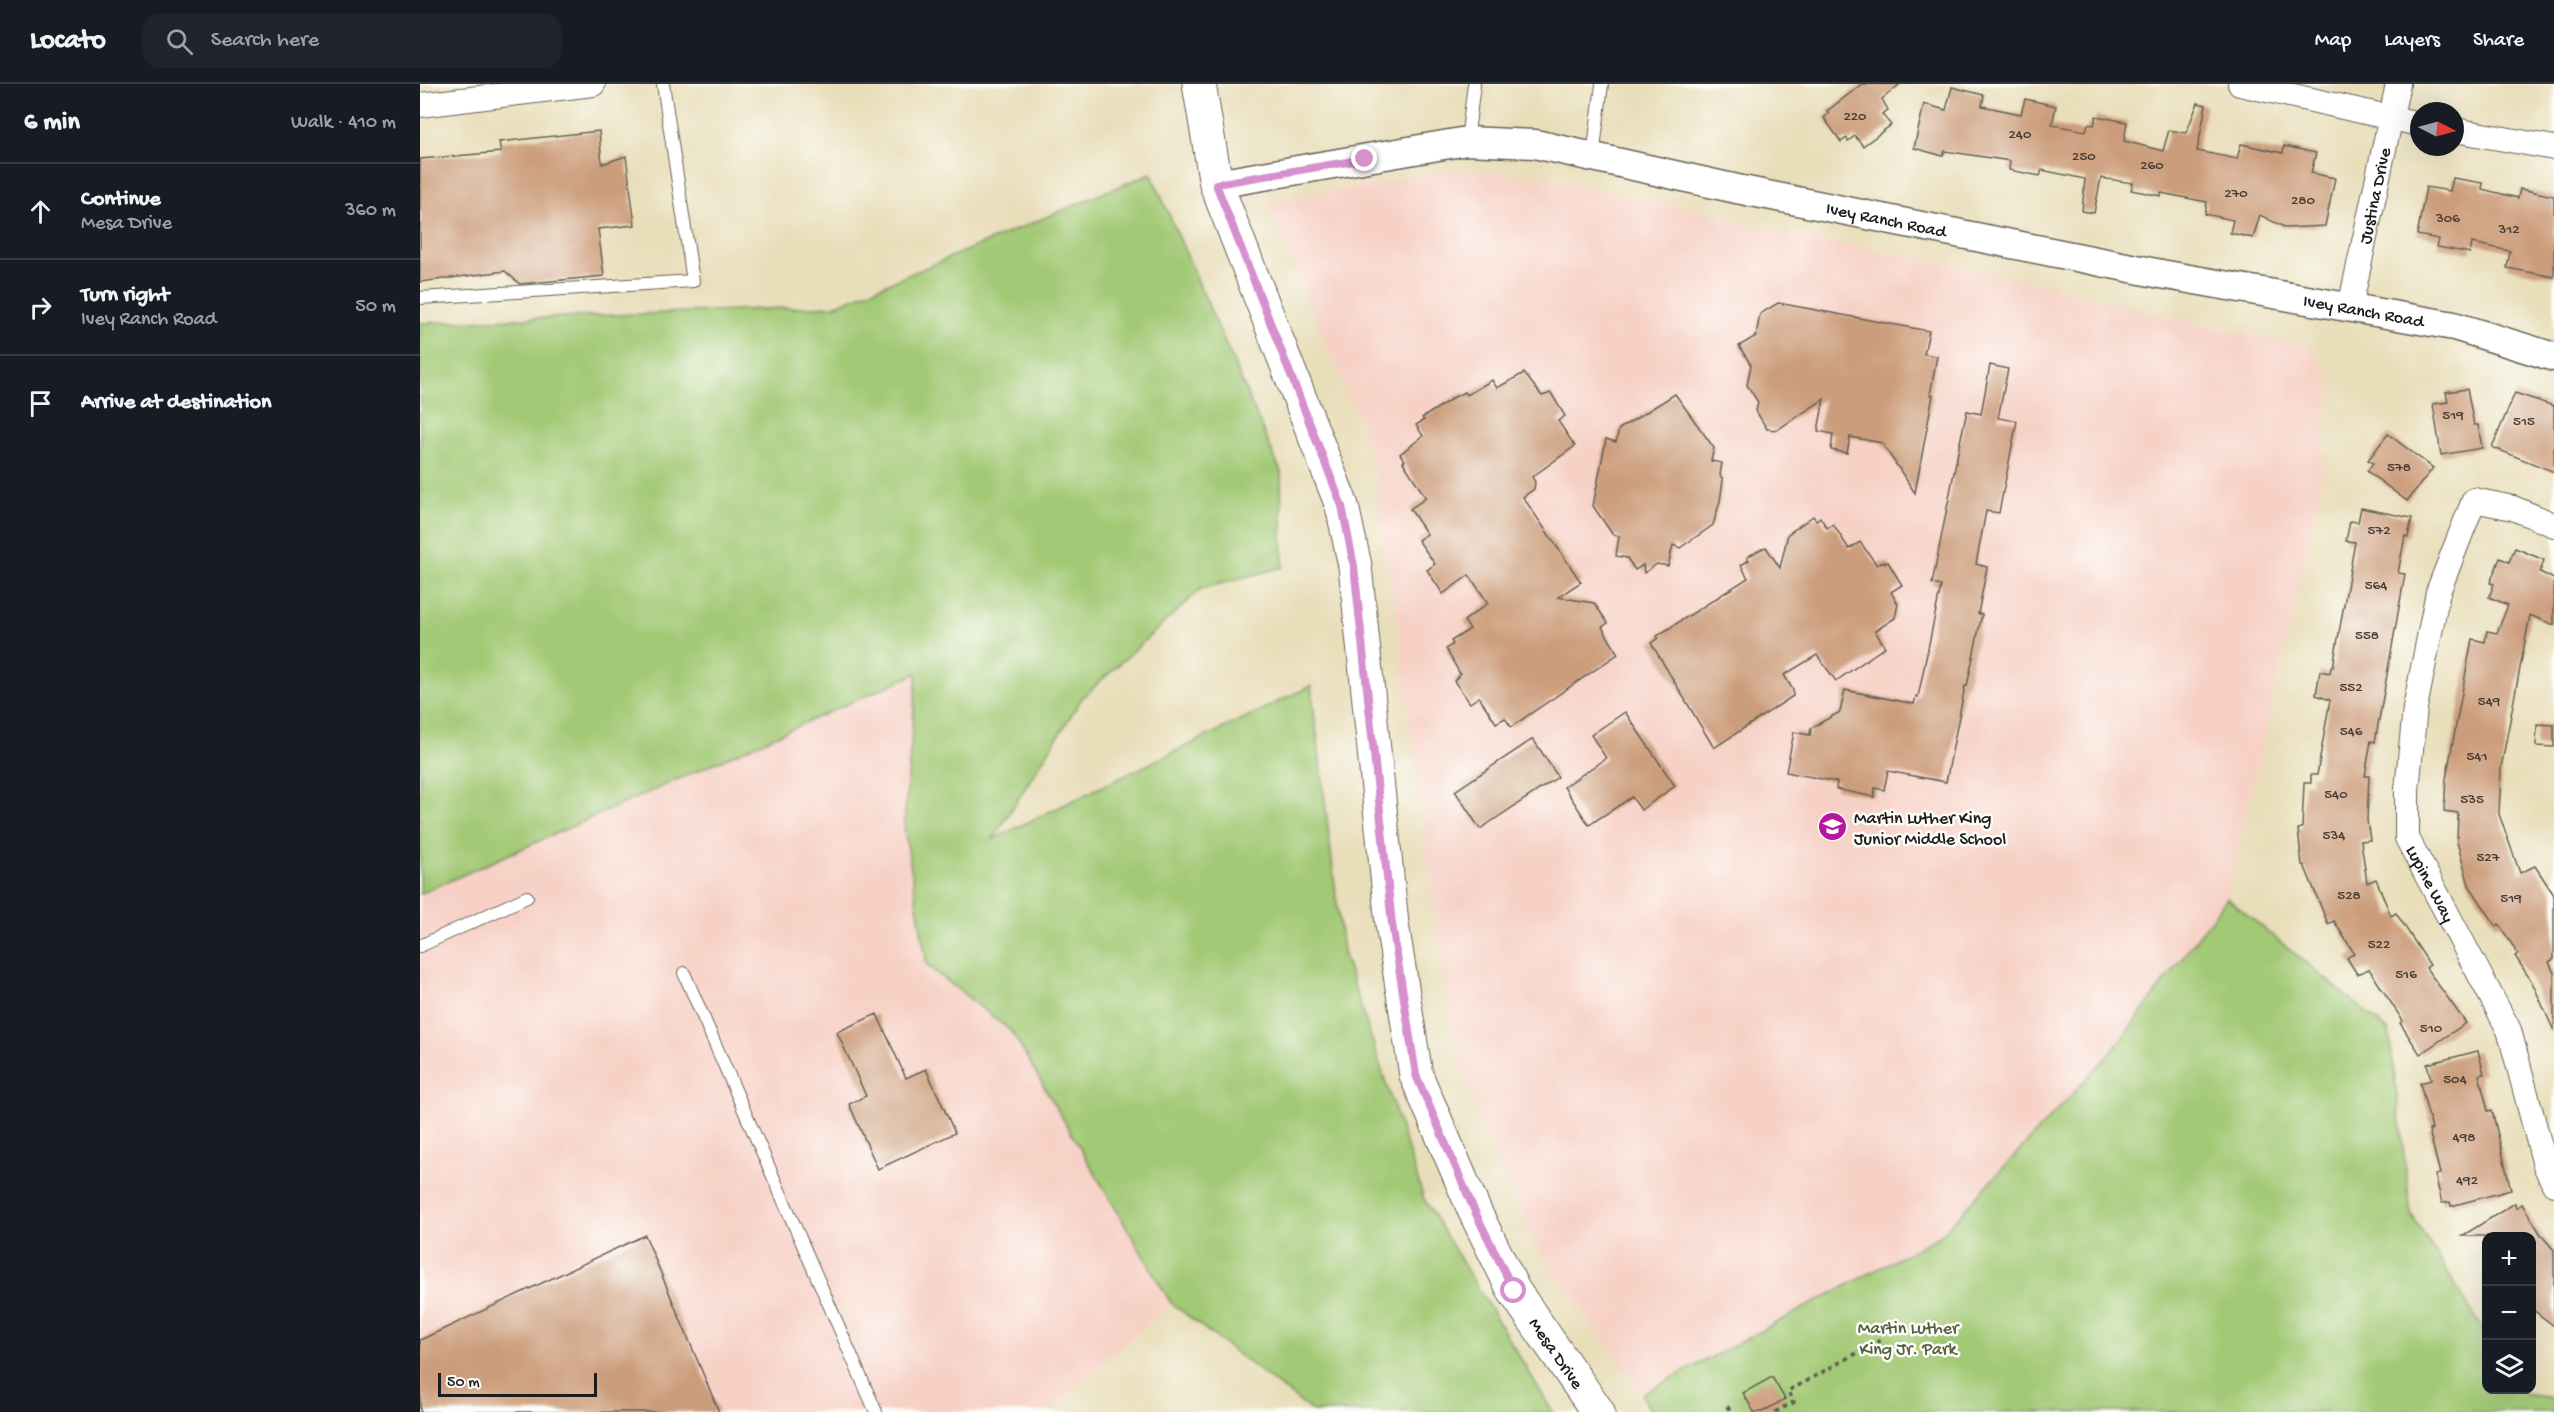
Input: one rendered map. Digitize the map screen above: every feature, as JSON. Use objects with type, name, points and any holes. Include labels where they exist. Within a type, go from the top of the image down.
[{"type":"main road","name":"Mesa Drive","points":[[1199,84],[1216,184],[1342,506],[1354,566],[1392,924],[1416,1075],[1475,1212],[1514,1291],[1598,1412]]},
{"type":"street","points":[[420,105],[455,92],[593,84]]},
{"type":"street","points":[[2240,84],[2410,122]]},
{"type":"street","name":"Justina Drive","points":[[2350,307],[2398,84]]},
{"type":"street","points":[[2464,132],[2554,148]]},
{"type":"street","name":"Ivey Ranch Road","points":[[1216,184],[1467,141],[1535,144],[1737,189],[2138,270],[2454,326],[2554,357]]},
{"type":"street","name":"Lupine Way","points":[[2554,525],[2512,508],[2474,500],[2438,592],[2415,708],[2407,790],[2407,838],[2509,1030],[2545,1166],[2554,1185]]},
{"type":"lane","points":[[420,298],[693,280],[663,84]]},
{"type":"lane","points":[[1467,141],[1474,84]]},
{"type":"lane","points":[[1593,157],[1602,84]]},
{"type":"lane","points":[[420,946],[527,897]]},
{"type":"lane","points":[[684,973],[876,1412]]},
{"type":"path","points":[[1775,1412],[1794,1402],[1788,1391],[1881,1340]]},
{"type":"path","points":[[1727,1406],[1731,1412]]},
{"type":"shaded area","name":"Martin Luther King Junior Middle School","points":[[1454,169],[1531,176],[1695,210],[1783,233],[1995,273],[2199,324],[2311,346],[2330,380],[2319,499],[2227,898],[2114,1049],[1940,1236],[1642,1394],[1547,1264],[1496,1161],[1455,1046],[1438,943],[1399,638],[1371,449],[1267,204]]},
{"type":"shaded area","points":[[918,672],[904,826],[927,965],[1012,1032],[1171,1303],[1048,1412],[420,1412],[420,894]]},
{"type":"green space","points":[[1151,173],[1281,472],[1283,567],[1201,589],[1082,698],[993,839],[1311,686],[1343,952],[1424,1199],[1553,1412],[1313,1412],[1171,1303],[1012,1032],[927,965],[904,826],[917,673],[420,894],[420,323],[834,306]]},
{"type":"green space","name":"Martin Luther King Jr. Park","points":[[2227,898],[2389,1031],[2411,1214],[2482,1328],[2482,1394],[2524,1394],[2554,1398],[2554,1412],[1651,1412],[1642,1394],[1940,1236],[2114,1049]]},
{"type":"building","points":[[1862,84],[1900,84],[1882,99],[1888,110],[1882,114],[1891,125],[1863,146],[1855,136],[1848,141],[1847,138],[1841,142],[1824,118],[1829,113],[1827,111]]},
{"type":"building","points":[[1952,87],[1984,95],[1982,106],[2021,114],[2025,99],[2056,106],[2052,125],[2086,131],[2088,124],[2094,125],[2096,116],[2127,122],[2124,141],[2163,151],[2169,130],[2186,133],[2198,103],[2206,105],[2197,151],[2237,159],[2241,144],[2283,153],[2284,146],[2316,153],[2311,173],[2335,178],[2325,226],[2286,228],[2260,215],[2253,238],[2230,233],[2233,220],[2205,214],[2207,202],[2131,190],[2133,183],[2101,178],[2094,213],[2082,211],[2085,179],[2042,170],[2040,176],[2009,170],[2010,161],[1945,151],[1943,156],[1914,148],[1924,104],[1946,110]]},
{"type":"building","points":[[599,131],[602,164],[626,156],[635,225],[598,229],[604,276],[520,284],[505,271],[420,282],[420,159],[501,152],[499,142]]},
{"type":"building","points":[[2453,178],[2483,183],[2482,189],[2518,198],[2520,189],[2554,196],[2554,277],[2507,268],[2510,251],[2472,243],[2470,253],[2437,247],[2439,239],[2417,235],[2426,187],[2450,191]]},
{"type":"building","points":[[1778,303],[1929,331],[1924,354],[1937,356],[1930,395],[1933,395],[1915,493],[1882,443],[1850,437],[1847,453],[1831,450],[1833,434],[1818,431],[1824,399],[1777,430],[1767,429],[1756,411],[1758,402],[1747,385],[1751,365],[1739,346],[1756,336],[1760,314]]},
{"type":"building","points":[[1990,365],[2008,369],[1998,418],[2017,421],[1999,513],[1986,511],[1976,564],[1987,567],[1978,614],[1982,614],[1946,782],[1888,771],[1884,790],[1875,788],[1874,797],[1836,789],[1837,782],[1786,772],[1794,732],[1810,735],[1811,728],[1840,712],[1845,690],[1914,704],[1916,696],[1918,697],[1941,586],[1932,584],[1960,442],[1967,411],[1981,414]]},
{"type":"building","points":[[1524,373],[1542,396],[1551,393],[1565,416],[1558,421],[1575,446],[1532,477],[1535,482],[1534,489],[1523,497],[1581,582],[1558,597],[1594,603],[1608,623],[1602,627],[1618,654],[1511,727],[1505,718],[1496,723],[1479,697],[1470,703],[1454,681],[1460,674],[1446,649],[1453,644],[1451,641],[1470,629],[1464,621],[1488,603],[1469,575],[1443,594],[1427,570],[1435,564],[1418,540],[1427,534],[1410,509],[1426,498],[1400,454],[1423,436],[1416,425],[1424,420],[1422,418],[1456,396],[1465,392],[1467,395],[1492,380],[1497,388]]},
{"type":"building","points":[[2467,389],[2474,425],[2478,425],[2482,448],[2441,455],[2433,404],[2448,402],[2446,392]]},
{"type":"building","points":[[2515,393],[2554,406],[2554,472],[2492,447]]},
{"type":"building","points":[[1675,394],[1714,448],[1711,461],[1722,463],[1720,475],[1723,480],[1720,501],[1713,525],[1680,548],[1673,545],[1668,566],[1657,564],[1644,573],[1643,565],[1635,570],[1627,558],[1616,556],[1619,536],[1613,535],[1593,506],[1606,439],[1616,442],[1619,429]]},
{"type":"building","points":[[2388,434],[2433,468],[2407,501],[2367,471],[2373,463],[2368,460]]},
{"type":"building","points":[[2361,508],[2412,518],[2408,537],[2405,536],[2398,573],[2405,574],[2375,742],[2371,741],[2365,776],[2369,776],[2367,820],[2370,840],[2361,841],[2367,883],[2376,879],[2391,916],[2396,913],[2430,965],[2426,968],[2466,1023],[2420,1054],[2400,1023],[2403,1021],[2369,969],[2357,974],[2347,958],[2354,953],[2334,921],[2328,924],[2304,865],[2302,865],[2300,848],[2298,829],[2302,828],[2304,783],[2311,783],[2311,775],[2317,775],[2330,700],[2316,695],[2320,671],[2330,673],[2333,667],[2355,542],[2346,541],[2350,521],[2358,522]]},
{"type":"building","points":[[1813,516],[1816,520],[1820,517],[1827,528],[1833,524],[1849,549],[1860,542],[1877,565],[1884,561],[1888,562],[1902,585],[1891,592],[1898,604],[1895,618],[1875,631],[1885,647],[1836,681],[1817,655],[1784,675],[1793,690],[1793,696],[1714,748],[1651,643],[1658,638],[1657,636],[1748,578],[1741,565],[1749,560],[1747,557],[1766,547],[1780,568],[1788,534]]},
{"type":"building","points":[[2515,548],[2544,560],[2540,572],[2554,579],[2554,625],[2530,615],[2501,768],[2499,814],[2520,873],[2535,866],[2554,895],[2554,959],[2549,962],[2554,973],[2554,1031],[2532,982],[2515,956],[2518,954],[2499,924],[2496,926],[2469,885],[2457,842],[2458,813],[2444,811],[2446,779],[2472,639],[2485,642],[2487,631],[2497,633],[2508,605],[2489,597],[2494,584],[2490,583],[2500,558],[2509,562]]},
{"type":"building","points":[[1625,712],[1675,786],[1641,810],[1632,797],[1589,825],[1564,787],[1606,758],[1591,735]]},
{"type":"building","points":[[2537,724],[2554,725],[2554,747],[2536,746]]},
{"type":"building","points":[[1533,739],[1558,777],[1480,829],[1455,791]]},
{"type":"building","points":[[877,1014],[906,1078],[926,1069],[955,1133],[878,1169],[849,1104],[866,1096],[837,1032]]},
{"type":"building","points":[[2478,1051],[2484,1074],[2479,1075],[2488,1111],[2492,1110],[2511,1190],[2451,1206],[2450,1202],[2442,1203],[2435,1175],[2440,1174],[2429,1130],[2432,1129],[2420,1083],[2431,1080],[2427,1064]]},
{"type":"building","points":[[2515,1203],[2516,1208],[2522,1204],[2542,1236],[2554,1250],[2554,1326],[2536,1312],[2536,1232],[2482,1232],[2482,1236],[2462,1236]]},
{"type":"building","points":[[645,1235],[719,1412],[420,1412],[420,1340]]},
{"type":"building","points":[[1772,1377],[1785,1399],[1762,1412],[1754,1412],[1743,1393]]},
{"type":"place","name":"Martin Luther King Junior Middle School","points":[[1833,827]]},
{"type":"route","points":[[1365,159],[1216,184],[1342,506],[1354,566],[1392,924],[1416,1075],[1475,1212],[1514,1291]]}]
